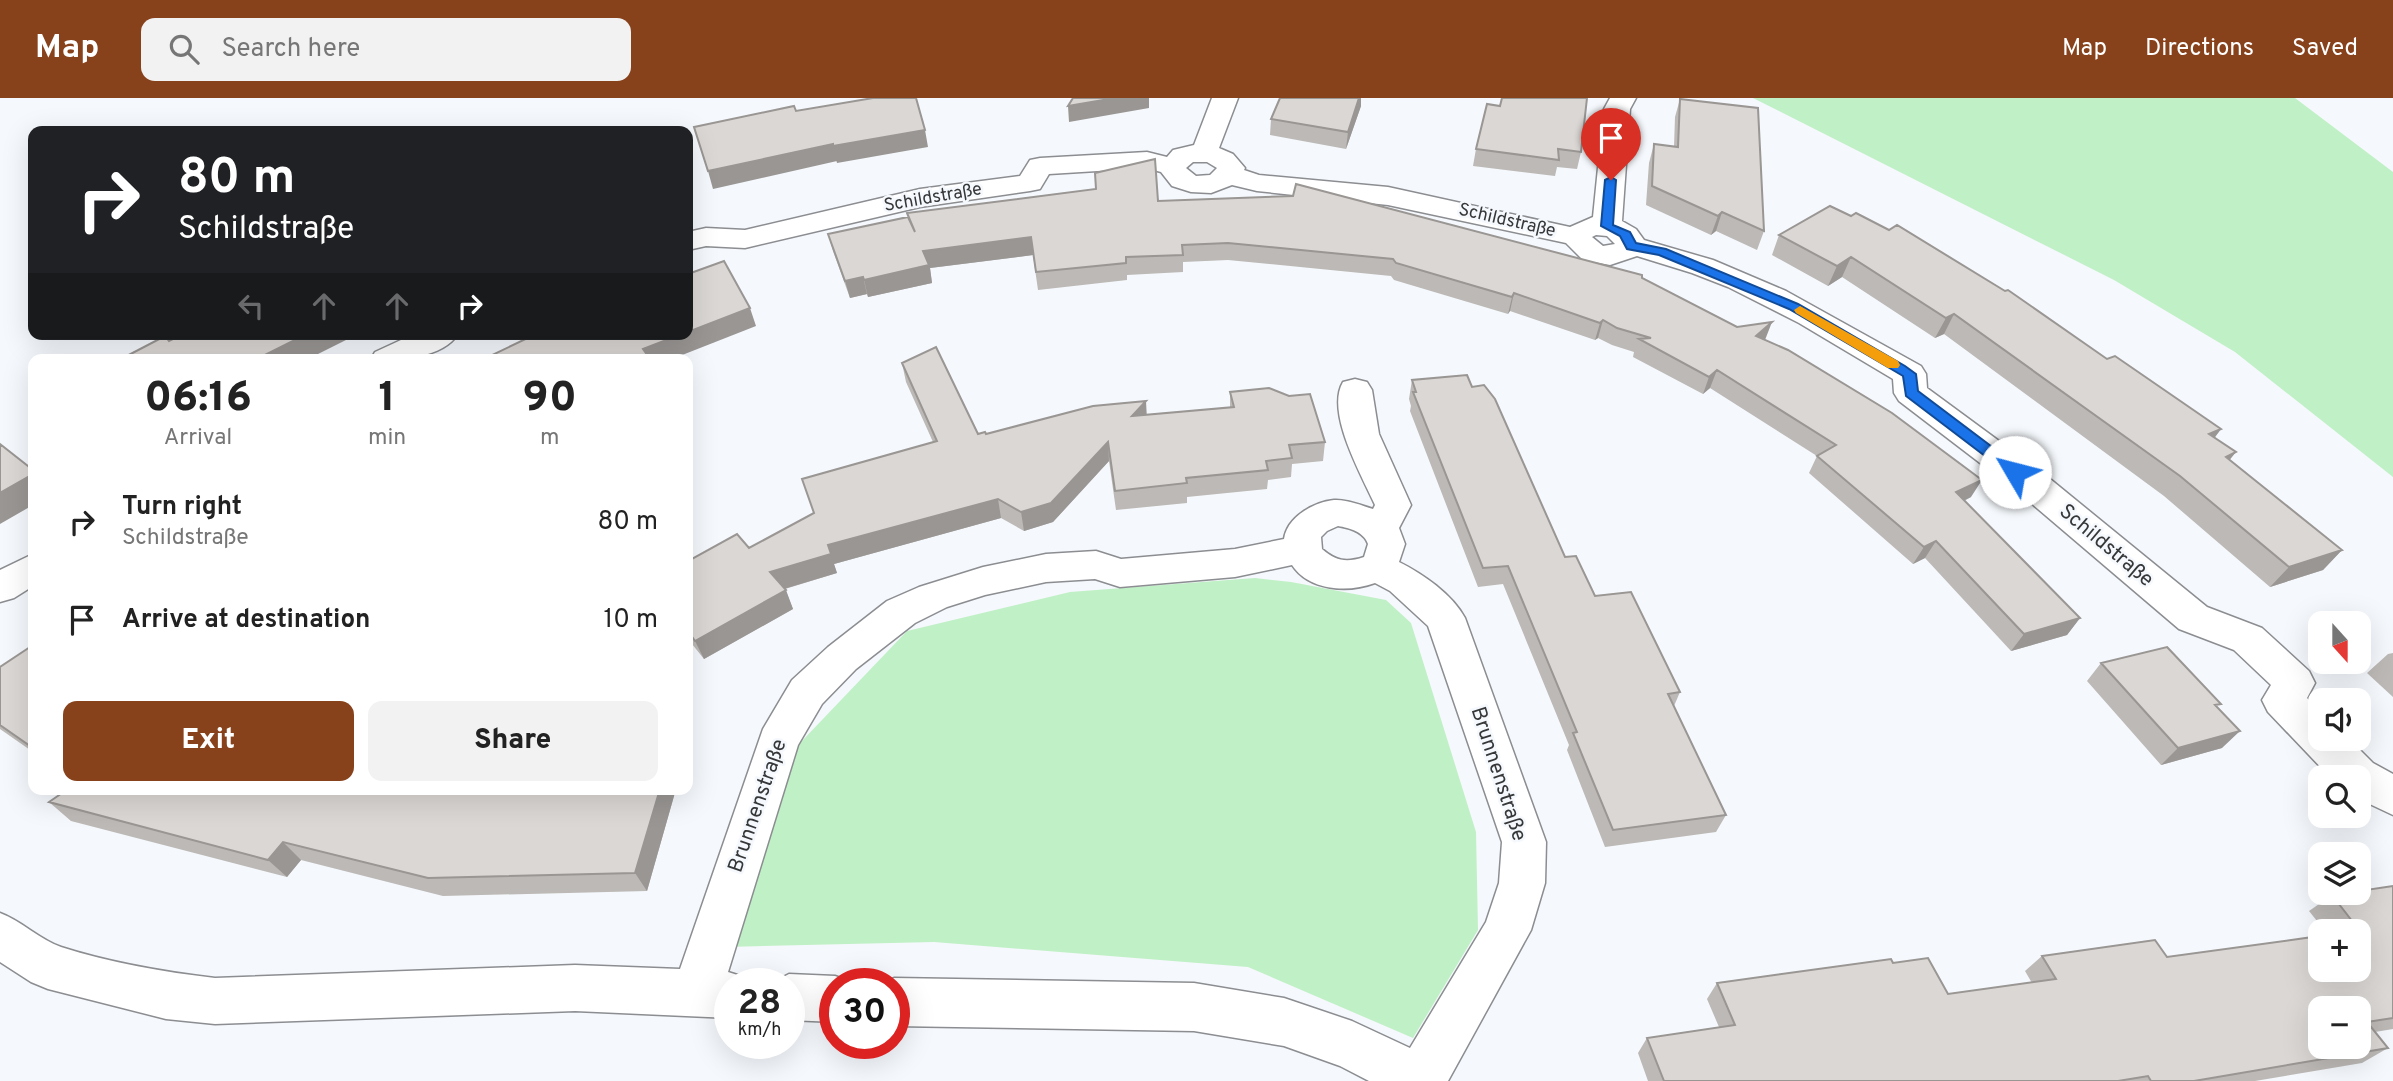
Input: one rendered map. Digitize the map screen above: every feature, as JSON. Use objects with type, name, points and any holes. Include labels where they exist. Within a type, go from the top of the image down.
[{"type":"street","points":[[1204,153],[1225,98]]},
{"type":"street","points":[[1619,236],[1617,109],[1623,98]]},
{"type":"street","points":[[1172,167],[1183,156],[1204,153],[1227,161],[1231,168],[1229,175]]},
{"type":"street","name":"Schildstraße","points":[[693,240],[706,237],[745,239],[920,198],[1030,183],[1041,166],[1147,160],[1172,167],[1174,174],[1181,181],[1194,184],[1221,181],[1229,175],[1257,183],[1388,196],[1577,237],[1580,244],[1589,251],[1601,255],[1615,256],[1626,252],[1619,236]]},
{"type":"street","name":"Schildstraße","points":[[1619,236],[1793,307],[1909,374],[1911,393],[2031,483],[2193,618],[2248,639],[2295,683],[2283,700],[2347,765]]},
{"type":"street","points":[[398,354],[429,340]]},
{"type":"street","points":[[1301,549],[1307,561],[1319,570],[1335,576],[1351,576],[1379,548],[1393,505],[1367,446],[1354,408],[1355,390]]},
{"type":"street","name":"Brunnenstraße","points":[[0,935],[48,966],[166,996],[215,1001],[575,988],[713,994],[778,741],[807,692],[842,658],[901,612],[933,597],[982,581],[1046,568],[1096,565],[1120,573],[1235,563],[1301,549],[1301,536],[1307,525],[1319,517],[1335,513],[1352,514],[1368,520],[1379,548],[1404,581],[1445,618],[1524,842],[1522,883],[1507,930],[1421,1080],[1352,1046],[1284,1022],[1194,1007],[910,1002]]},
{"type":"street","points":[[0,587],[28,571]]},
{"type":"street","name":"Schildstraße","points":[[2371,784],[2393,796]]},
{"type":"green space","points":[[1753,98],[2295,98],[2393,172],[2393,477],[2235,352],[2114,280]]},
{"type":"green space","points":[[1255,578],[1386,600],[1411,623],[1476,832],[1478,930],[1413,1038],[1248,967],[934,942],[725,947],[800,743],[907,631],[1070,592]]},
{"type":"building","points":[[873,98],[916,98],[925,130],[833,144],[708,171],[694,127],[794,106],[796,111]]},
{"type":"building","points":[[1073,98],[1115,98],[1068,106]]},
{"type":"building","points":[[1280,98],[1359,98],[1348,132],[1271,119]]},
{"type":"building","points":[[1502,98],[1587,98],[1581,152],[1558,149],[1559,160],[1476,149],[1487,104],[1500,106]]},
{"type":"building","points":[[1680,99],[1758,108],[1764,231],[1722,212],[1718,216],[1652,186],[1654,144],[1678,147]]},
{"type":"building","points":[[1155,159],[1158,201],[1293,196],[1296,184],[1642,275],[1642,278],[1737,327],[1772,322],[1756,336],[1788,350],[1892,413],[1982,480],[1956,492],[2080,618],[2024,634],[1936,541],[1924,547],[1817,456],[1836,445],[1717,370],[1709,377],[1639,339],[1651,338],[1617,328],[1603,320],[1600,323],[1514,293],[1512,297],[1396,263],[1393,259],[1228,243],[1182,245],[1183,255],[1126,257],[1126,263],[1036,272],[1031,237],[923,251],[929,265],[864,280],[863,277],[845,281],[828,234],[908,217],[915,232],[907,213],[1096,189],[1095,173]]},
{"type":"building","points":[[1830,206],[1851,216],[1856,213],[1889,230],[1897,225],[2005,291],[2008,290],[2107,359],[2115,356],[2221,429],[2209,434],[2236,452],[2226,457],[2342,550],[2289,567],[2180,476],[1954,314],[1946,318],[1851,257],[1837,266],[1779,235]]},
{"type":"building","points":[[724,261],[750,308],[693,330],[693,272]]},
{"type":"building","points":[[157,340],[295,340],[267,354],[131,354]]},
{"type":"building","points":[[524,340],[666,340],[643,349],[646,354],[494,354]]},
{"type":"building","points":[[936,347],[978,434],[1093,406],[1146,401],[1132,416],[1234,407],[1230,392],[1269,388],[1289,396],[1310,394],[1325,442],[1289,445],[1292,458],[1266,461],[1268,470],[1186,478],[1187,483],[1115,491],[1108,442],[1051,503],[1021,512],[998,499],[828,545],[831,554],[770,572],[786,590],[695,641],[693,558],[737,534],[749,548],[814,513],[802,479],[937,441],[902,363]]},
{"type":"building","points":[[1467,375],[1472,387],[1484,385],[1495,399],[1565,557],[1576,556],[1595,596],[1631,592],[1680,692],[1668,694],[1726,815],[1613,830],[1573,733],[1577,732],[1508,566],[1483,568],[1413,392],[1416,392],[1412,380]]},
{"type":"building","points":[[0,444],[28,466],[28,477],[0,493]]},
{"type":"building","points":[[2167,647],[2221,704],[2215,705],[2240,731],[2178,748],[2101,663]]},
{"type":"building","points":[[28,648],[28,745],[0,725],[0,667]]},
{"type":"building","points":[[59,795],[658,795],[635,873],[428,878],[283,842],[268,860],[49,802]]},
{"type":"building","points":[[2393,886],[2393,1018],[2371,1021],[2371,996],[2308,996],[2308,1059],[2323,1059],[2194,1081],[2151,1081],[2148,1076],[2118,1081],[1664,1081],[1647,1038],[1735,1025],[1717,983],[1891,959],[1893,963],[1928,958],[1948,994],[2056,979],[2042,956],[2155,940],[2167,957],[2308,938],[2308,982],[2371,982],[2371,919],[2351,919],[2340,905],[2371,905],[2371,889]]},
{"type":"building","points":[[2371,1027],[2388,1048],[2371,1051]]},
{"type":"slow traffic","points":[[1800,310],[1893,365]]},
{"type":"route","points":[[1611,180],[1607,226],[1625,234],[1631,246],[1662,252],[1793,307],[1909,374],[1911,393],[2015,472]]}]
